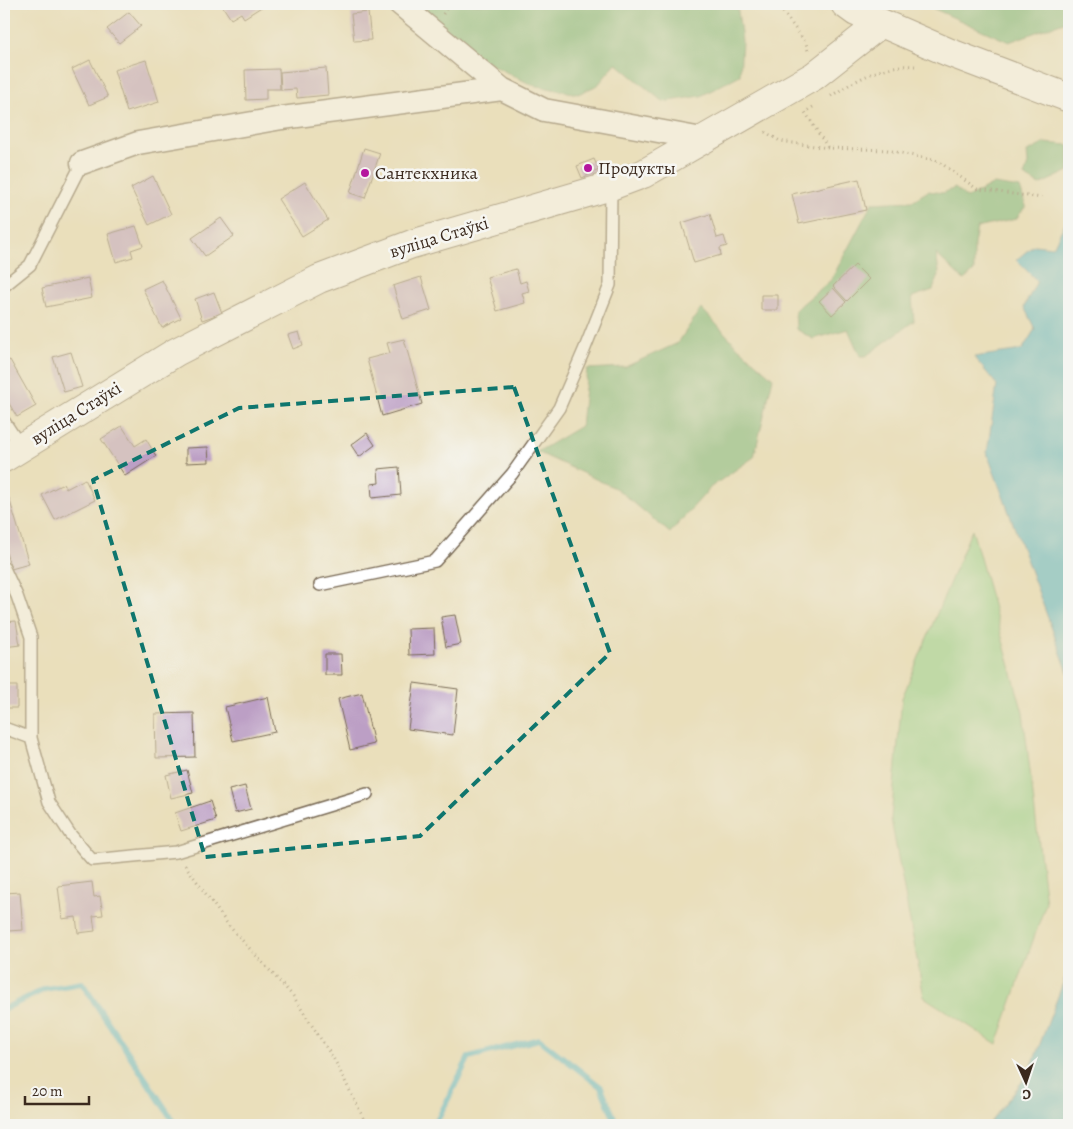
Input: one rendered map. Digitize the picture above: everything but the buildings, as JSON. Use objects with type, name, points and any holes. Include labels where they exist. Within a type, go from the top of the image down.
[{"type":"street","points":[[400,4],[502,89],[544,110],[702,139]]},
{"type":"street","points":[[845,4],[880,24],[1062,95]]},
{"type":"street","name":"вуліца Стаўкі","points":[[13,453],[176,352],[318,279],[412,244],[611,186],[643,174],[814,76],[880,24]]},
{"type":"street","points":[[82,163],[138,143],[282,118],[502,89]]},
{"type":"lane","points":[[4,286],[30,265],[82,163]]},
{"type":"lane","points":[[320,585],[435,561],[512,474],[559,408],[610,285],[611,186]]},
{"type":"lane","points":[[4,422],[13,453]]},
{"type":"lane","points":[[4,568],[31,637],[31,738],[49,802],[70,834],[92,860],[176,852],[367,794]]},
{"type":"lane","points":[[4,728],[31,738]]},
{"type":"path","points":[[829,97],[856,81],[886,68],[904,65],[922,66]]},
{"type":"path","points":[[814,106],[805,112],[828,148]]},
{"type":"path","points":[[741,118],[780,141],[828,148],[887,150],[938,161],[977,189],[1042,198]]},
{"type":"path","points":[[176,852],[229,926],[293,996],[335,1061],[367,1125]]},
{"type":"highlighted area","points":[[514,387],[610,653],[420,836],[205,857],[93,480],[239,408]]},
{"type":"green space","points":[[426,4],[737,4],[742,41],[740,75],[701,96],[663,102],[616,63],[598,85],[578,94],[532,85],[482,60],[427,13]]},
{"type":"green space","points":[[923,4],[1069,4],[1069,20],[1009,42]]},
{"type":"green space","points":[[1045,143],[1069,145],[1069,171],[1039,185],[1024,176],[1028,164],[1027,152]]},
{"type":"green space","points":[[994,184],[1020,188],[1026,206],[1016,219],[977,228],[974,244],[974,271],[964,280],[936,254],[939,272],[933,290],[912,297],[914,321],[866,356],[860,356],[848,329],[813,339],[796,329],[795,310],[831,280],[872,203],[912,201],[928,191],[943,193],[955,188],[967,198]]},
{"type":"green space","points":[[701,308],[738,347],[773,378],[754,457],[711,487],[670,533],[617,489],[537,452],[581,426],[587,369],[625,367],[678,343]]},
{"type":"green space","points":[[972,529],[1023,713],[1046,903],[997,1044],[924,997],[891,819],[902,698]]},
{"type":"water","points":[[1069,215],[1069,675],[987,453],[997,385],[974,357],[1022,350],[1035,329],[1024,307],[1037,281],[1016,260],[1034,245],[1053,247]]},
{"type":"water","points":[[1069,967],[1069,1125],[988,1125],[1029,1073]]},
{"type":"waterway","points":[[4,1009],[45,989],[82,983],[176,1125]]},
{"type":"waterway","points":[[435,1125],[469,1057],[539,1039],[601,1087],[617,1125]]},
{"type":"place","name":"Продукты","points":[[588,168]]},
{"type":"place","name":"Сантекхника","points":[[365,173]]}]
